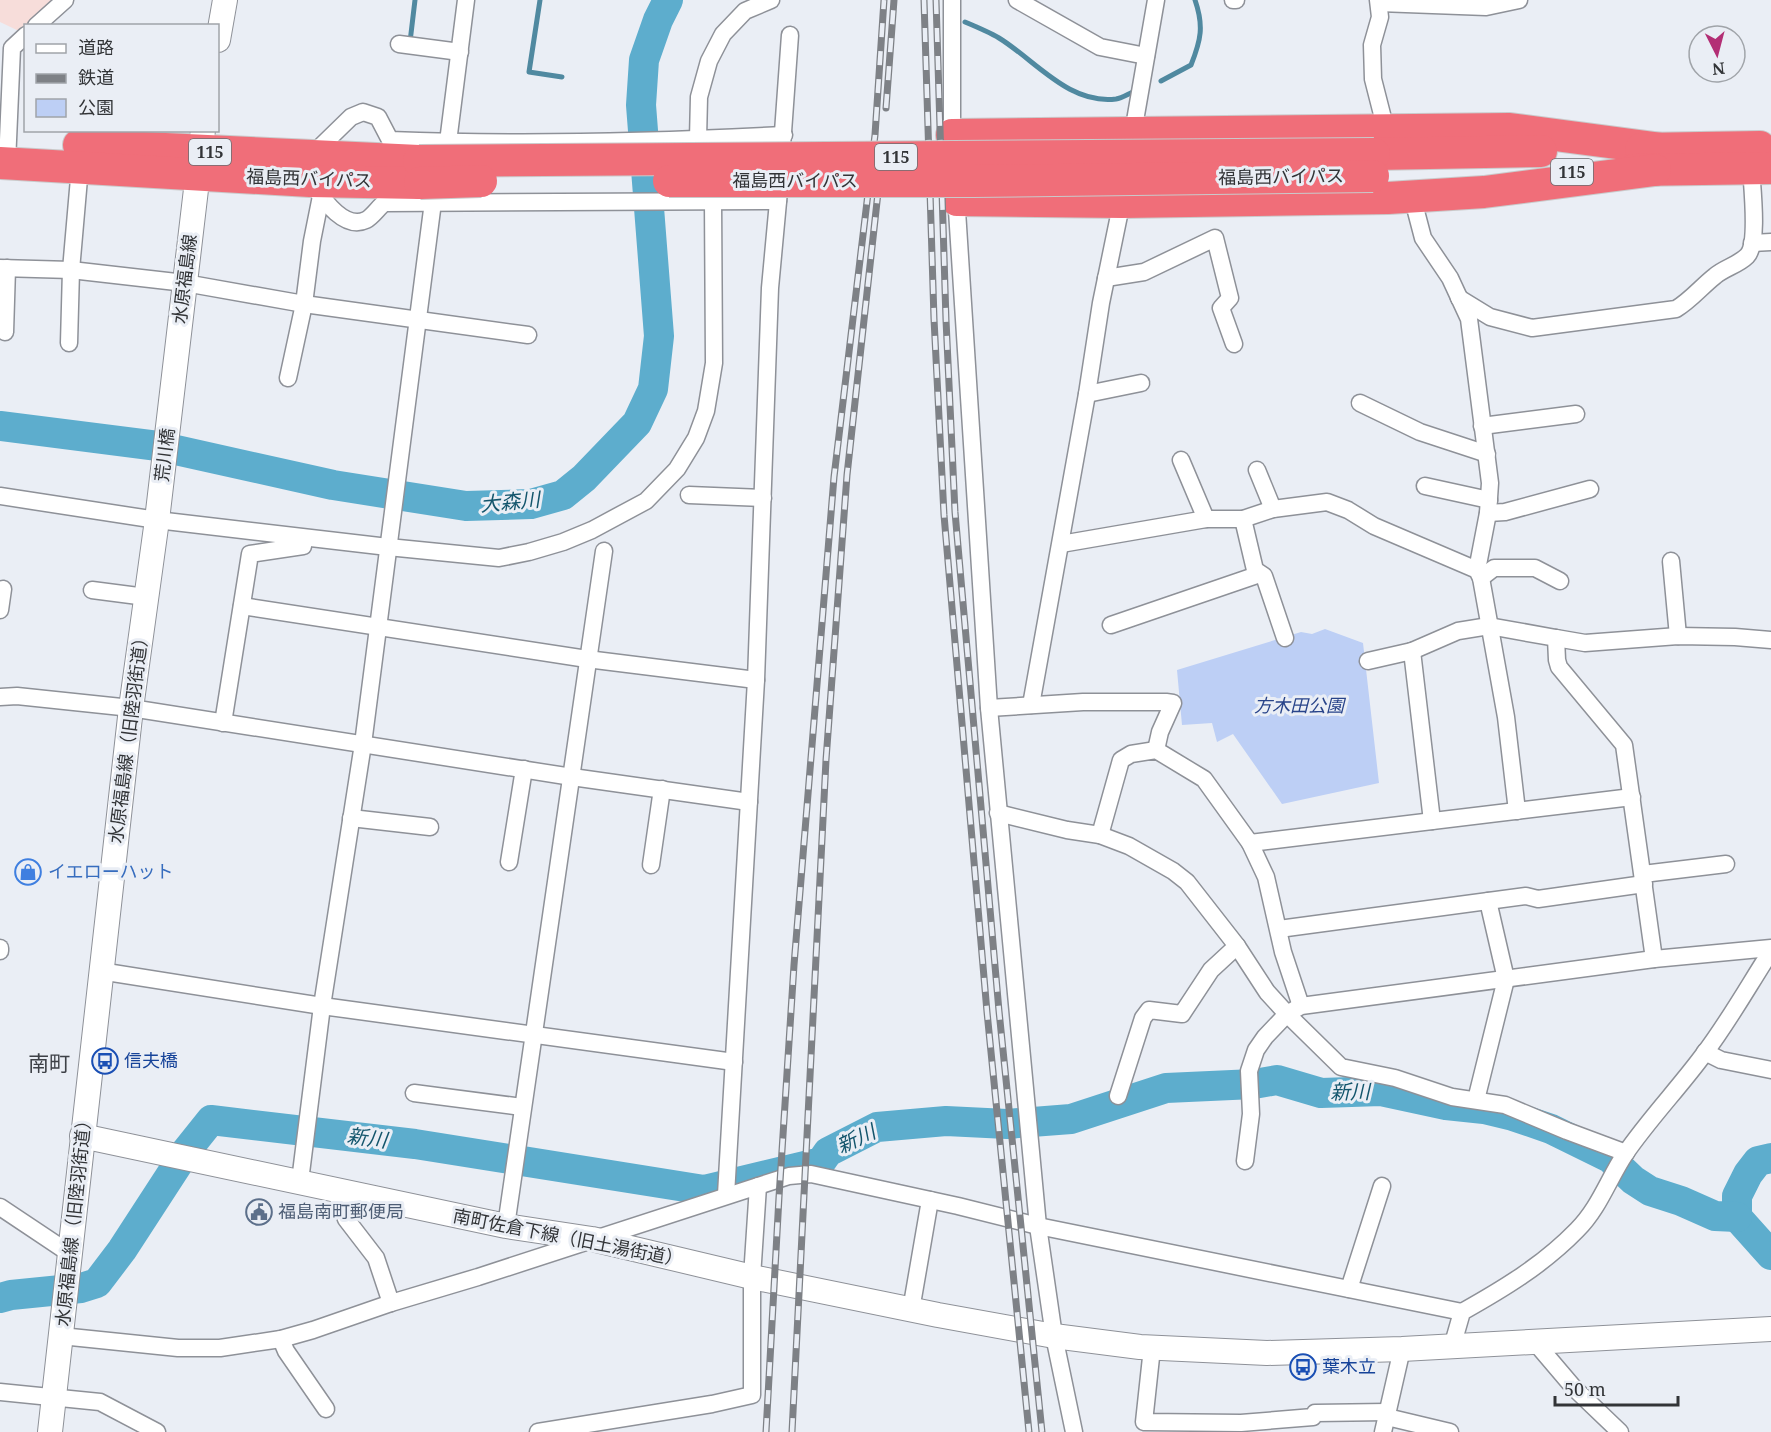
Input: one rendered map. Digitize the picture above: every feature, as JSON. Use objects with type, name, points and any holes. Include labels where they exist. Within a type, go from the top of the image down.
[{"type":"highway","points":[[952,140],[1132,137],[1377,153],[1510,129],[1658,159]]},
{"type":"highway","name":"福島西バイパス","points":[[4,152],[200,152],[314,178],[424,182],[515,180],[973,181],[1377,153],[1764,161]]},
{"type":"highway","name":"福島西バイパス","points":[[4,152],[80,167],[200,152]]},
{"type":"highway","points":[[956,196],[1124,194],[1412,196],[1484,192],[1658,159]]},
{"type":"street","points":[[38,24],[65,0]]},
{"type":"street","points":[[219,34],[225,0]]},
{"type":"street","points":[[448,142],[466,0]]},
{"type":"street","points":[[698,139],[699,97],[709,61],[723,34],[745,11],[771,0]]},
{"type":"street","points":[[952,0],[952,140]]},
{"type":"street","points":[[1017,0],[1100,47],[1146,56]]},
{"type":"street","points":[[1132,137],[1156,0]]},
{"type":"street","points":[[1377,153],[1372,45],[1380,17],[1378,2],[1486,7],[1519,0]]},
{"type":"street","points":[[288,378],[304,304],[312,241],[314,178],[351,117],[363,112],[378,117],[390,140],[448,142],[698,139],[783,141],[790,35]]},
{"type":"street","points":[[4,152],[12,48],[24,37]]},
{"type":"street","points":[[399,45],[460,52]]},
{"type":"street","name":"水原福島線","points":[[171,406],[200,152]]},
{"type":"street","points":[[1459,298],[1490,317],[1532,328],[1676,309],[1685,304],[1716,275],[1747,256],[1752,243],[1764,161]]},
{"type":"street","points":[[69,343],[71,270],[80,167]]},
{"type":"street","points":[[314,178],[340,216],[355,223],[367,220],[384,203],[424,182],[604,202],[778,196],[770,288],[756,680],[726,1195]]},
{"type":"street","points":[[300,1181],[322,1006],[363,744],[418,320],[424,182]]},
{"type":"street","points":[[1031,705],[1106,278],[1124,194]]},
{"type":"street","points":[[956,196],[989,708],[998,813],[1038,1226],[1054,1336],[1074,1432]]},
{"type":"street","points":[[1412,196],[1423,238],[1450,278],[1468,319],[1490,483],[1489,507],[1479,574],[1506,717],[1517,811]]},
{"type":"street","points":[[0,496],[158,512],[304,537],[389,543],[500,558],[529,552],[592,530],[646,501],[671,476],[696,438],[706,411],[714,363],[706,200]]},
{"type":"street","points":[[1106,278],[1144,272],[1215,238],[1230,298],[1221,308],[1234,344]]},
{"type":"street","points":[[1752,243],[1771,242]]},
{"type":"street","points":[[5,332],[4,268],[71,270],[185,283],[304,304],[528,335]]},
{"type":"street","points":[[1087,394],[1141,383]]},
{"type":"street","points":[[1360,404],[1420,432],[1487,454]]},
{"type":"street","name":"荒川橋","points":[[158,512],[171,406]]},
{"type":"street","points":[[1482,426],[1576,414]]},
{"type":"street","points":[[1180,460],[1206,519]]},
{"type":"street","points":[[1257,470],[1273,509]]},
{"type":"street","points":[[1425,486],[1505,512],[1590,489]]},
{"type":"street","points":[[689,495],[763,498]]},
{"type":"street","points":[[1061,543],[1206,519],[1243,519],[1273,509],[1328,502],[1348,510],[1374,526],[1479,574],[1494,568],[1535,568],[1560,581]]},
{"type":"street","name":"水原福島線（旧陸羽街道）","points":[[54,1398],[100,971],[131,708],[158,512]]},
{"type":"street","points":[[1243,519],[1255,570],[1264,576],[1285,638]]},
{"type":"street","points":[[223,723],[250,554],[303,546],[304,537]]},
{"type":"street","points":[[506,1226],[604,551]]},
{"type":"street","points":[[1671,561],[1678,636]]},
{"type":"street","points":[[1111,625],[1260,574]]},
{"type":"street","points":[[0,610],[3,589]]},
{"type":"street","points":[[92,590],[146,597]]},
{"type":"street","points":[[242,606],[377,628],[756,680]]},
{"type":"street","points":[[1368,661],[1412,651],[1458,631],[1489,626],[1585,642],[1678,636],[1771,640]]},
{"type":"street","points":[[1556,638],[1559,667],[1624,745],[1654,959]]},
{"type":"street","points":[[1412,651],[1432,821]]},
{"type":"street","points":[[0,697],[18,696],[131,708],[572,777],[749,802]]},
{"type":"street","points":[[989,708],[1083,702],[1173,703],[1160,732],[1156,750]]},
{"type":"street","points":[[1100,835],[1121,760],[1131,754],[1156,750],[1204,779],[1250,843],[1266,877],[1279,929],[1294,1010]]},
{"type":"street","points":[[509,862],[524,769]]},
{"type":"street","points":[[651,865],[662,789]]},
{"type":"street","points":[[1250,843],[1632,797]]},
{"type":"street","points":[[998,813],[1067,830],[1100,835],[1129,846],[1173,871],[1187,882],[1237,946],[1267,992],[1294,1010],[1341,1067],[1395,1078],[1452,1097],[1504,1105],[1625,1155]]},
{"type":"street","points":[[351,818],[430,827]]},
{"type":"street","points":[[1279,929],[1527,896],[1538,899],[1726,864]]},
{"type":"street","points":[[1476,1100],[1506,979],[1488,901]]},
{"type":"street","points":[[1119,1096],[1143,1018],[1149,1010],[1182,1014],[1211,969],[1237,946]]},
{"type":"street","points":[[1245,1161],[1251,1114],[1249,1071],[1256,1050],[1265,1037],[1294,1010],[1654,959],[1771,950]]},
{"type":"street","points":[[61,1336],[178,1348],[220,1348],[280,1339],[478,1277],[726,1195],[789,1176],[811,1174],[1038,1226],[1462,1312],[1511,1284],[1577,1230],[1598,1205],[1612,1175],[1625,1155],[1706,1052],[1771,950]]},
{"type":"street","points":[[100,971],[322,1006],[734,1062]]},
{"type":"street","points":[[1706,1052],[1721,1060],[1771,1070]]},
{"type":"street","points":[[414,1093],[522,1107]]},
{"type":"street","name":"南町佐倉下線（旧土湯街道）","points":[[82,1136],[506,1226],[592,1239],[752,1278],[911,1310],[1054,1336],[1152,1348],[1267,1353],[1402,1349],[1771,1329]]},
{"type":"street","points":[[538,1432],[712,1404],[752,1395],[752,1278],[758,1186]]},
{"type":"street","points":[[1349,1289],[1382,1186]]},
{"type":"street","points":[[335,1189],[346,1219],[376,1258],[391,1303]]},
{"type":"street","points":[[911,1310],[930,1200]]},
{"type":"street","points":[[0,1207],[69,1253]]},
{"type":"street","points":[[1452,1347],[1462,1312]]},
{"type":"street","points":[[280,1339],[326,1409]]},
{"type":"street","points":[[1534,1341],[1574,1388],[1620,1432]]},
{"type":"street","points":[[1152,1348],[1144,1422],[1312,1425],[1315,1413],[1386,1420],[1450,1432]]},
{"type":"street","points":[[1386,1420],[1402,1349]]},
{"type":"street","points":[[0,1392],[100,1402],[157,1432]]},
{"type":"street","points":[[50,1432],[54,1398]]},
{"type":"shaded area","points":[[0,0],[58,0],[29,24],[24,24],[21,32],[0,22]]},
{"type":"green space","name":"方木田公園","points":[[1325,629],[1363,643],[1379,783],[1282,804],[1233,734],[1217,742],[1212,723],[1182,725],[1177,670],[1301,632],[1312,634]]},
{"type":"waterway","points":[[410,42],[415,0]]},
{"type":"waterway","points":[[540,0],[529,72],[562,77]]},
{"type":"waterway","name":"大森川","points":[[0,426],[158,446],[333,485],[466,506],[531,504],[563,495],[584,478],[637,423],[653,389],[659,336],[641,105],[644,60],[658,20],[668,0]]},
{"type":"waterway","points":[[1161,81],[1191,65],[1200,33],[1200,18],[1195,0]]},
{"type":"waterway","points":[[965,22],[999,38],[1053,79],[1083,95],[1099,99],[1116,99],[1133,92]]},
{"type":"waterway","name":"新川","points":[[0,1298],[81,1288],[97,1283],[122,1250],[187,1150],[211,1120],[415,1144],[704,1190],[821,1162],[828,1152],[877,1127],[946,1121],[1007,1124],[1071,1119],[1166,1088],[1254,1084],[1277,1080],[1321,1093],[1381,1091],[1513,1116],[1551,1129],[1610,1158],[1633,1180],[1650,1191],[1715,1216],[1737,1217]]},
{"type":"waterway","name":"新川","points":[[1737,1217],[1737,1196],[1748,1174],[1758,1161],[1771,1158]]},
{"type":"waterway","points":[[1737,1217],[1771,1255]]},
{"type":"railway","points":[[766,1432],[794,965],[834,477],[875,135],[884,0]]},
{"type":"railway","points":[[886,108],[894,0]]},
{"type":"railway","points":[[924,0],[934,319],[944,515],[987,1012],[1029,1432]]},
{"type":"railway","points":[[936,0],[946,320],[955,512],[999,1011],[1042,1432]]},
{"type":"railway","points":[[792,1432],[826,760],[847,475],[883,147]]},
{"type":"place","name":"イエローハット","points":[[28,872]]},
{"type":"place","name":"信夫橋","points":[[105,1061]]},
{"type":"place","name":"福島南町郵便局","points":[[259,1212]]},
{"type":"place","name":"葉木立","points":[[1303,1367]]},
{"type":"district","name":"南町","points":[[49,1064]]}]
